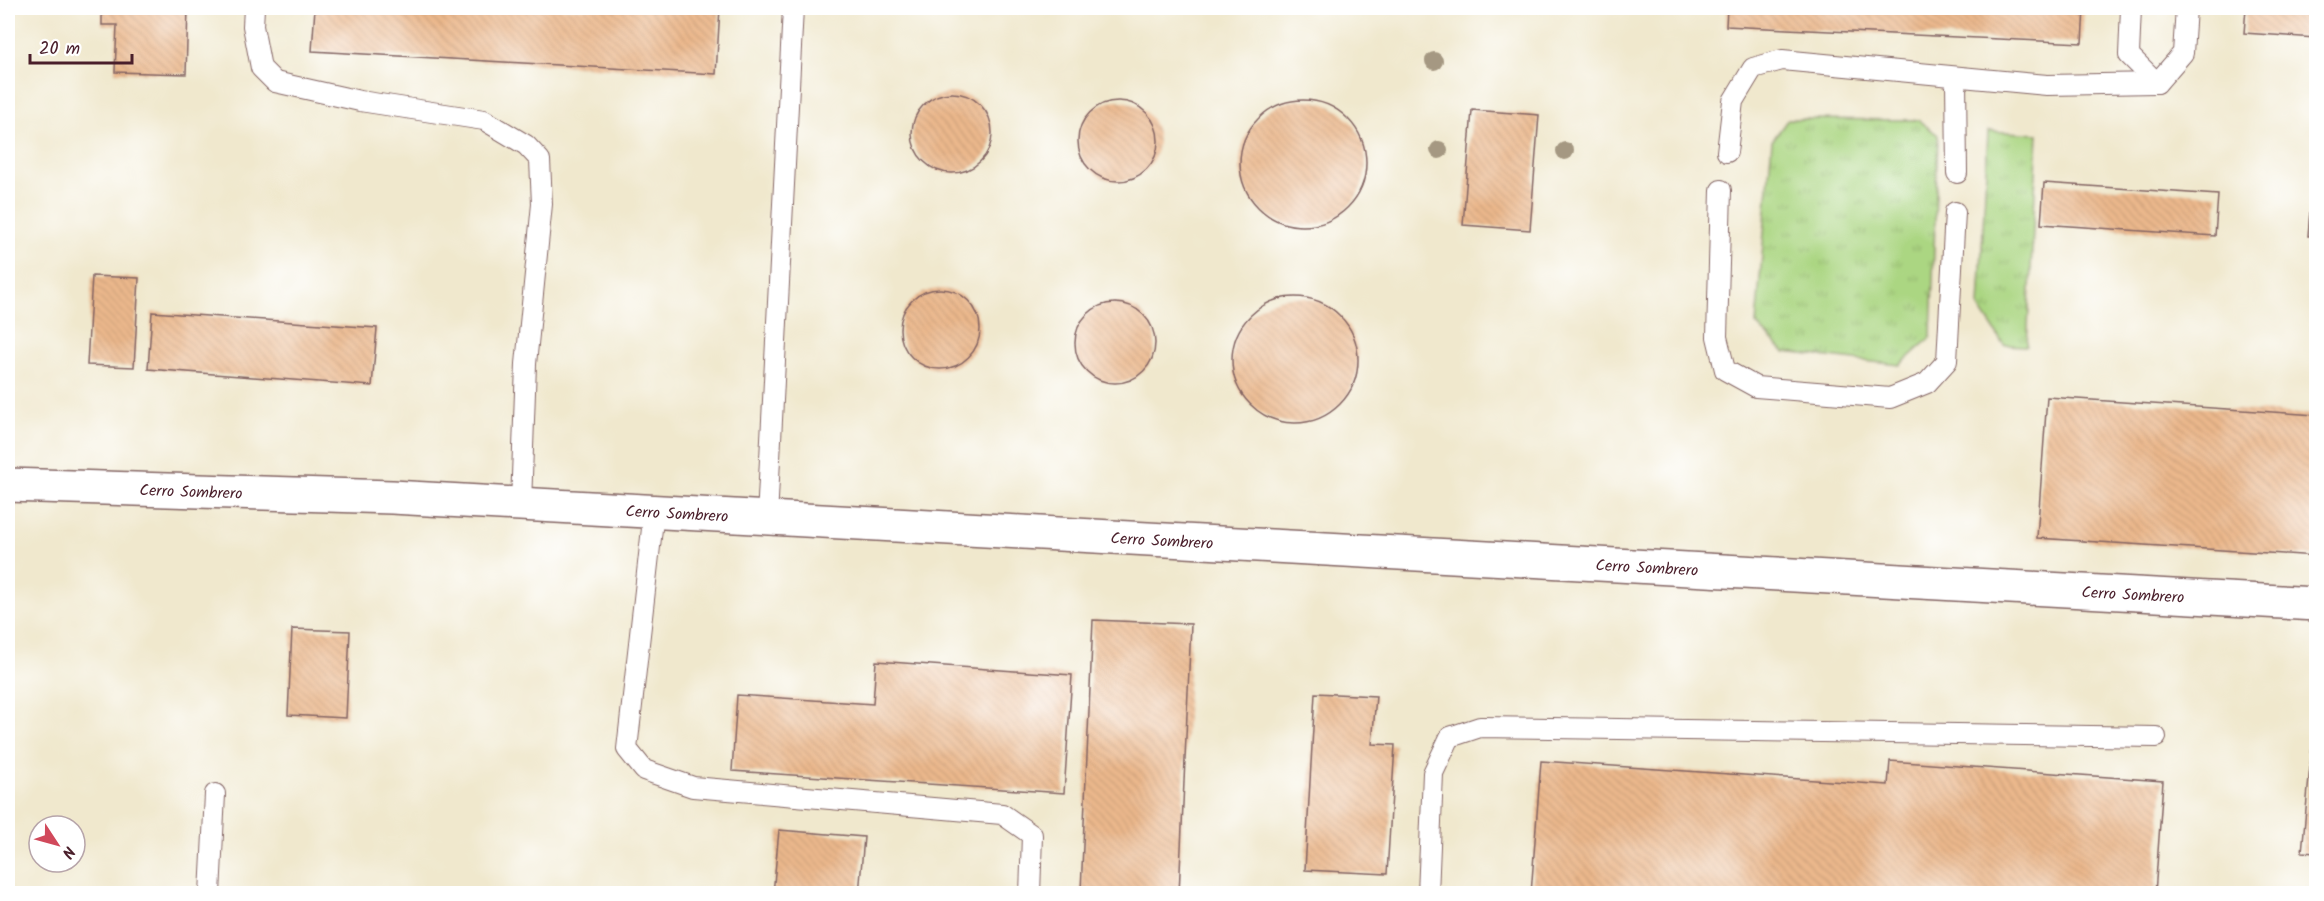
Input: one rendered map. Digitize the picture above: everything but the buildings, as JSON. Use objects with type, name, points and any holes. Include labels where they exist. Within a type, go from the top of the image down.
[{"type":"street","name":"Cerro Sombrero","points":[[8,485],[381,497],[521,504],[2316,604]]},
{"type":"lane","points":[[254,8],[253,26],[261,68],[275,82],[360,101],[484,120],[526,145],[540,160],[543,204],[525,364],[521,504]]},
{"type":"lane","points":[[767,518],[793,8]]},
{"type":"lane","points":[[2131,8],[2129,55],[2157,83]]},
{"type":"lane","points":[[1727,152],[1733,101],[1753,68],[1782,60],[2047,85],[2157,83],[2183,53],[2186,8]]},
{"type":"lane","points":[[1956,78],[1957,173]]},
{"type":"lane","points":[[1721,190],[1717,337],[1725,370],[1756,387],[1890,398],[1927,383],[1947,361],[1955,212]]},
{"type":"lane","points":[[654,511],[627,749],[644,770],[693,787],[1002,814],[1032,835],[1030,894]]},
{"type":"lane","points":[[1428,894],[1433,772],[1450,737],[1480,726],[2156,737]]},
{"type":"lane","points":[[210,894],[215,794]]},
{"type":"green space","points":[[1788,119],[1918,120],[1938,135],[1931,337],[1900,365],[1784,352],[1756,324],[1772,141]]},
{"type":"green space","points":[[1988,131],[2038,134],[2027,346],[2004,345],[1979,307]]}]
